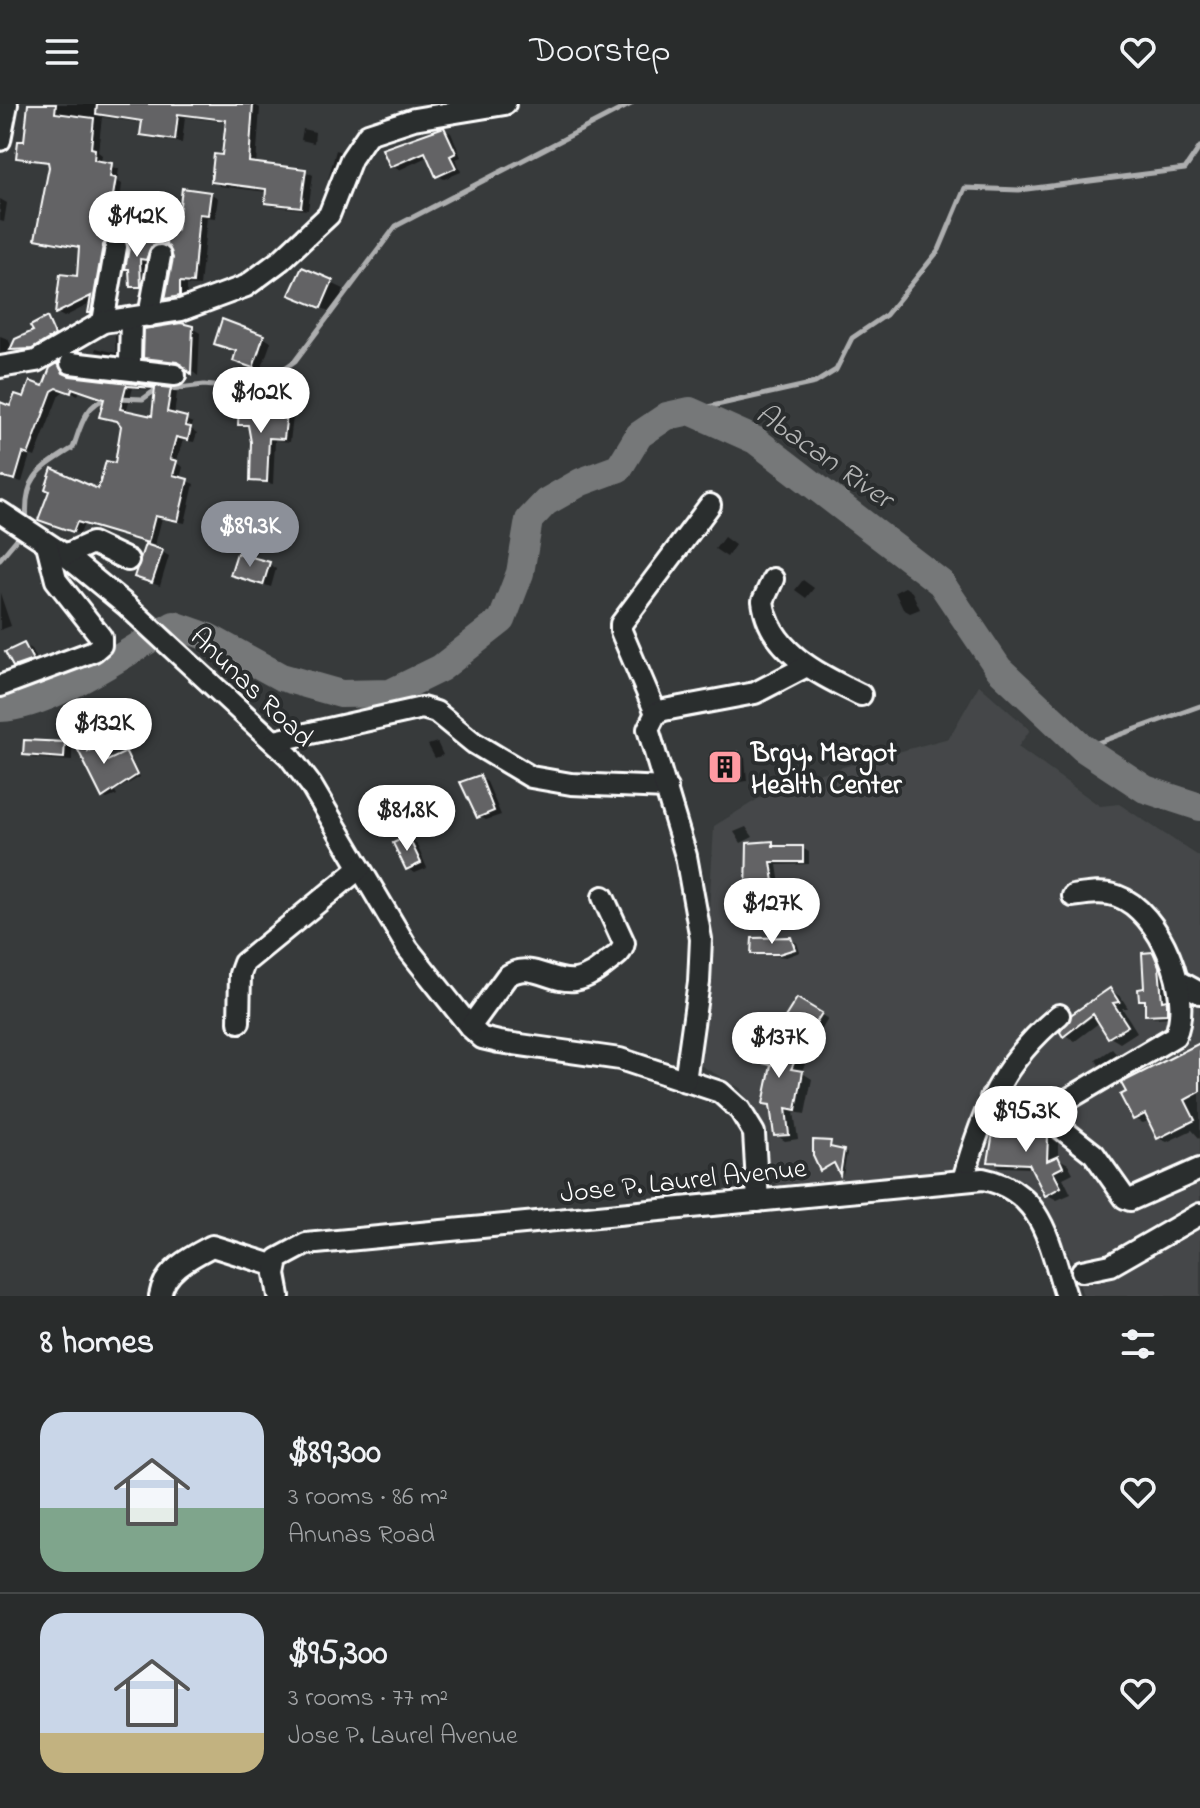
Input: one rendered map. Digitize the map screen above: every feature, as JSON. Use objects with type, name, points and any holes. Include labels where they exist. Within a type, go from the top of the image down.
[{"type":"street","points":[[103,322],[140,317],[207,301],[246,286],[269,271],[329,215],[358,145],[368,134],[414,119],[505,104]]},
{"type":"street","points":[[0,140],[4,112]]},
{"type":"street","points":[[69,364],[103,322],[116,247]]},
{"type":"street","points":[[130,362],[140,317],[160,256]]},
{"type":"street","points":[[0,367],[36,361],[175,375]]},
{"type":"street","points":[[685,1081],[699,982],[701,939],[686,856],[648,729],[656,713],[621,631],[621,624],[710,505]]},
{"type":"street","name":"Anunas Road","points":[[6,516],[51,546],[127,606],[275,741],[311,785],[408,949],[470,1027],[491,1040],[620,1059],[663,1070],[720,1092],[749,1123],[757,1145],[758,1201]]},
{"type":"street","points":[[0,686],[94,651],[101,645],[101,637],[56,580],[51,546],[92,543],[128,560]]},
{"type":"street","points":[[773,579],[763,601],[772,630],[805,667],[861,695]]},
{"type":"street","points":[[656,713],[755,693],[805,667]]},
{"type":"street","points":[[275,741],[422,708],[436,712],[474,743],[531,777],[571,784],[667,788]]},
{"type":"street","points":[[239,1022],[240,974],[244,963],[360,868]]},
{"type":"street","points":[[1043,1114],[1175,1036],[1181,1024],[1180,982],[1173,960],[1132,904],[1116,896],[1073,896]]},
{"type":"street","points":[[470,1027],[507,976],[515,970],[531,970],[571,981],[591,974],[618,955],[624,943],[603,897]]},
{"type":"street","points":[[1180,982],[1200,993]]},
{"type":"street","points":[[963,1180],[991,1098],[1017,1054],[1059,1015]]},
{"type":"street","points":[[991,1098],[1043,1114],[1094,1154],[1125,1198],[1130,1200],[1200,1169]]},
{"type":"street","name":"Jose P. Laurel Avenue","points":[[276,1266],[282,1254],[293,1248],[320,1242],[963,1180],[996,1182],[1023,1197],[1043,1225],[1066,1296]]},
{"type":"street","points":[[1082,1271],[1111,1265],[1200,1214]]},
{"type":"street","points":[[160,1296],[162,1285],[173,1271],[212,1246],[276,1266],[279,1296]]},
{"type":"shaded area","points":[[979,685],[1030,730],[1018,747],[1100,806],[1119,804],[1200,857],[1200,1296],[1083,1296],[1073,1263],[1043,1202],[1025,1181],[982,1168],[786,1191],[768,1177],[769,1135],[740,1088],[700,1065],[714,826],[784,783],[949,738]]},
{"type":"building","points":[[28,104],[56,104],[55,113],[94,118],[91,148],[95,149],[94,160],[112,163],[110,177],[116,178],[109,220],[115,220],[114,234],[103,245],[91,313],[88,313],[91,296],[55,314],[60,274],[77,276],[79,247],[35,239],[49,167],[48,162],[16,158],[18,141],[24,141]]},
{"type":"building","points":[[97,104],[253,104],[249,162],[306,169],[301,207],[265,203],[266,189],[211,182],[214,154],[222,155],[226,120],[178,114],[175,140],[140,135],[142,121],[96,114]]},
{"type":"building","points":[[444,127],[456,153],[450,156],[456,168],[436,177],[425,152],[390,167],[382,149]]},
{"type":"building","points":[[182,188],[211,192],[208,215],[199,214],[193,283],[180,282],[180,296],[165,299],[173,258],[169,247],[163,243],[166,244],[168,228],[177,230]]},
{"type":"building","points":[[126,239],[161,243],[151,247],[146,260],[140,259],[141,287],[130,287],[129,269],[125,269],[129,248]]},
{"type":"building","points":[[302,267],[333,280],[321,308],[289,295]]},
{"type":"building","points":[[47,317],[55,335],[32,349],[10,350],[15,339],[33,331],[30,326]]},
{"type":"building","points":[[222,319],[264,335],[253,368],[233,361],[236,351],[214,344]]},
{"type":"building","points":[[181,323],[193,326],[191,374],[177,362],[143,358],[144,329]]},
{"type":"building","points":[[58,363],[63,373],[70,376],[171,388],[167,412],[187,417],[185,426],[191,427],[188,440],[176,437],[170,459],[177,461],[173,475],[188,479],[178,521],[155,516],[148,543],[77,522],[73,532],[38,520],[49,491],[45,489],[52,468],[98,489],[106,461],[115,463],[121,426],[117,421],[99,417],[104,399],[72,388],[71,393],[57,388],[52,391],[28,455],[23,453],[15,480],[0,476],[0,402],[10,406],[15,394],[24,397],[30,381],[43,386],[50,368]],"holes":[[[126,386],[155,388],[152,416],[120,409]]]},
{"type":"building","points":[[239,403],[269,404],[269,410],[287,412],[284,439],[269,438],[267,482],[250,481],[251,442],[248,425],[238,425]]},
{"type":"building","points":[[145,544],[163,550],[152,583],[134,577]]},
{"type":"building","points":[[237,553],[270,562],[263,585],[230,575]]},
{"type":"building","points":[[24,643],[33,660],[13,667],[5,652]]},
{"type":"building","points":[[69,732],[89,733],[88,752],[97,747],[105,762],[126,752],[137,775],[102,798]]},
{"type":"building","points":[[24,740],[65,742],[64,758],[23,755]]},
{"type":"building","name":"Brgy. Margot Health Center","points":[[738,752],[740,777],[713,781],[710,756]]},
{"type":"building","points":[[480,775],[494,811],[477,818],[460,782]]},
{"type":"building","points":[[408,836],[421,863],[406,870],[393,843]]},
{"type":"building","points":[[773,841],[773,846],[803,846],[803,862],[771,862],[775,888],[746,893],[747,843]]},
{"type":"building","points":[[791,937],[795,949],[779,954],[751,954],[752,938]]},
{"type":"building","points":[[1153,952],[1159,966],[1162,1001],[1167,1000],[1167,1014],[1145,1015],[1145,1000],[1139,1000],[1138,989],[1144,988],[1142,953]]},
{"type":"building","points":[[1110,988],[1119,1002],[1113,1003],[1128,1026],[1108,1038],[1093,1014],[1063,1037],[1060,1032],[1072,1014]]},
{"type":"building","points":[[797,998],[822,1013],[807,1037],[782,1022]]},
{"type":"building","points":[[754,1037],[802,1047],[791,1069],[803,1071],[796,1110],[786,1108],[789,1135],[774,1136],[770,1105],[763,1104],[771,1065],[749,1060]]},
{"type":"building","points":[[1200,1043],[1200,1092],[1185,1100],[1195,1120],[1157,1139],[1145,1114],[1133,1120],[1120,1095],[1126,1092],[1121,1083]]},
{"type":"building","points":[[994,1127],[1041,1129],[1048,1135],[1047,1161],[1058,1156],[1063,1167],[1053,1172],[1061,1187],[1045,1196],[1029,1164],[988,1162]]},
{"type":"building","points":[[813,1140],[831,1141],[830,1147],[844,1150],[840,1175],[834,1163],[820,1171],[813,1156]]},
{"type":"waterway","points":[[118,398],[143,399],[154,391],[204,385],[253,390],[295,361],[396,226],[631,104]]},
{"type":"waterway","points":[[690,411],[815,383],[836,370],[852,338],[886,315],[939,250],[965,188],[1019,190],[1185,169],[1200,147]]},
{"type":"waterway","points":[[27,522],[28,495],[35,477],[73,448],[89,411],[108,398]]},
{"type":"waterway","name":"Abacan River","points":[[0,708],[21,705],[66,688],[174,625],[208,637],[281,677],[341,694],[390,693],[441,668],[502,620],[520,573],[529,520],[546,502],[581,482],[619,468],[639,435],[667,416],[690,411],[755,440],[941,583],[999,669],[1083,748],[1145,789],[1200,807]]},
{"type":"waterway","points":[[0,559],[21,534]]},
{"type":"waterway","points":[[1083,748],[1200,706]]},
{"type":"place","name":"Brgy. Margot Health Center","points":[[725,767]]}]
